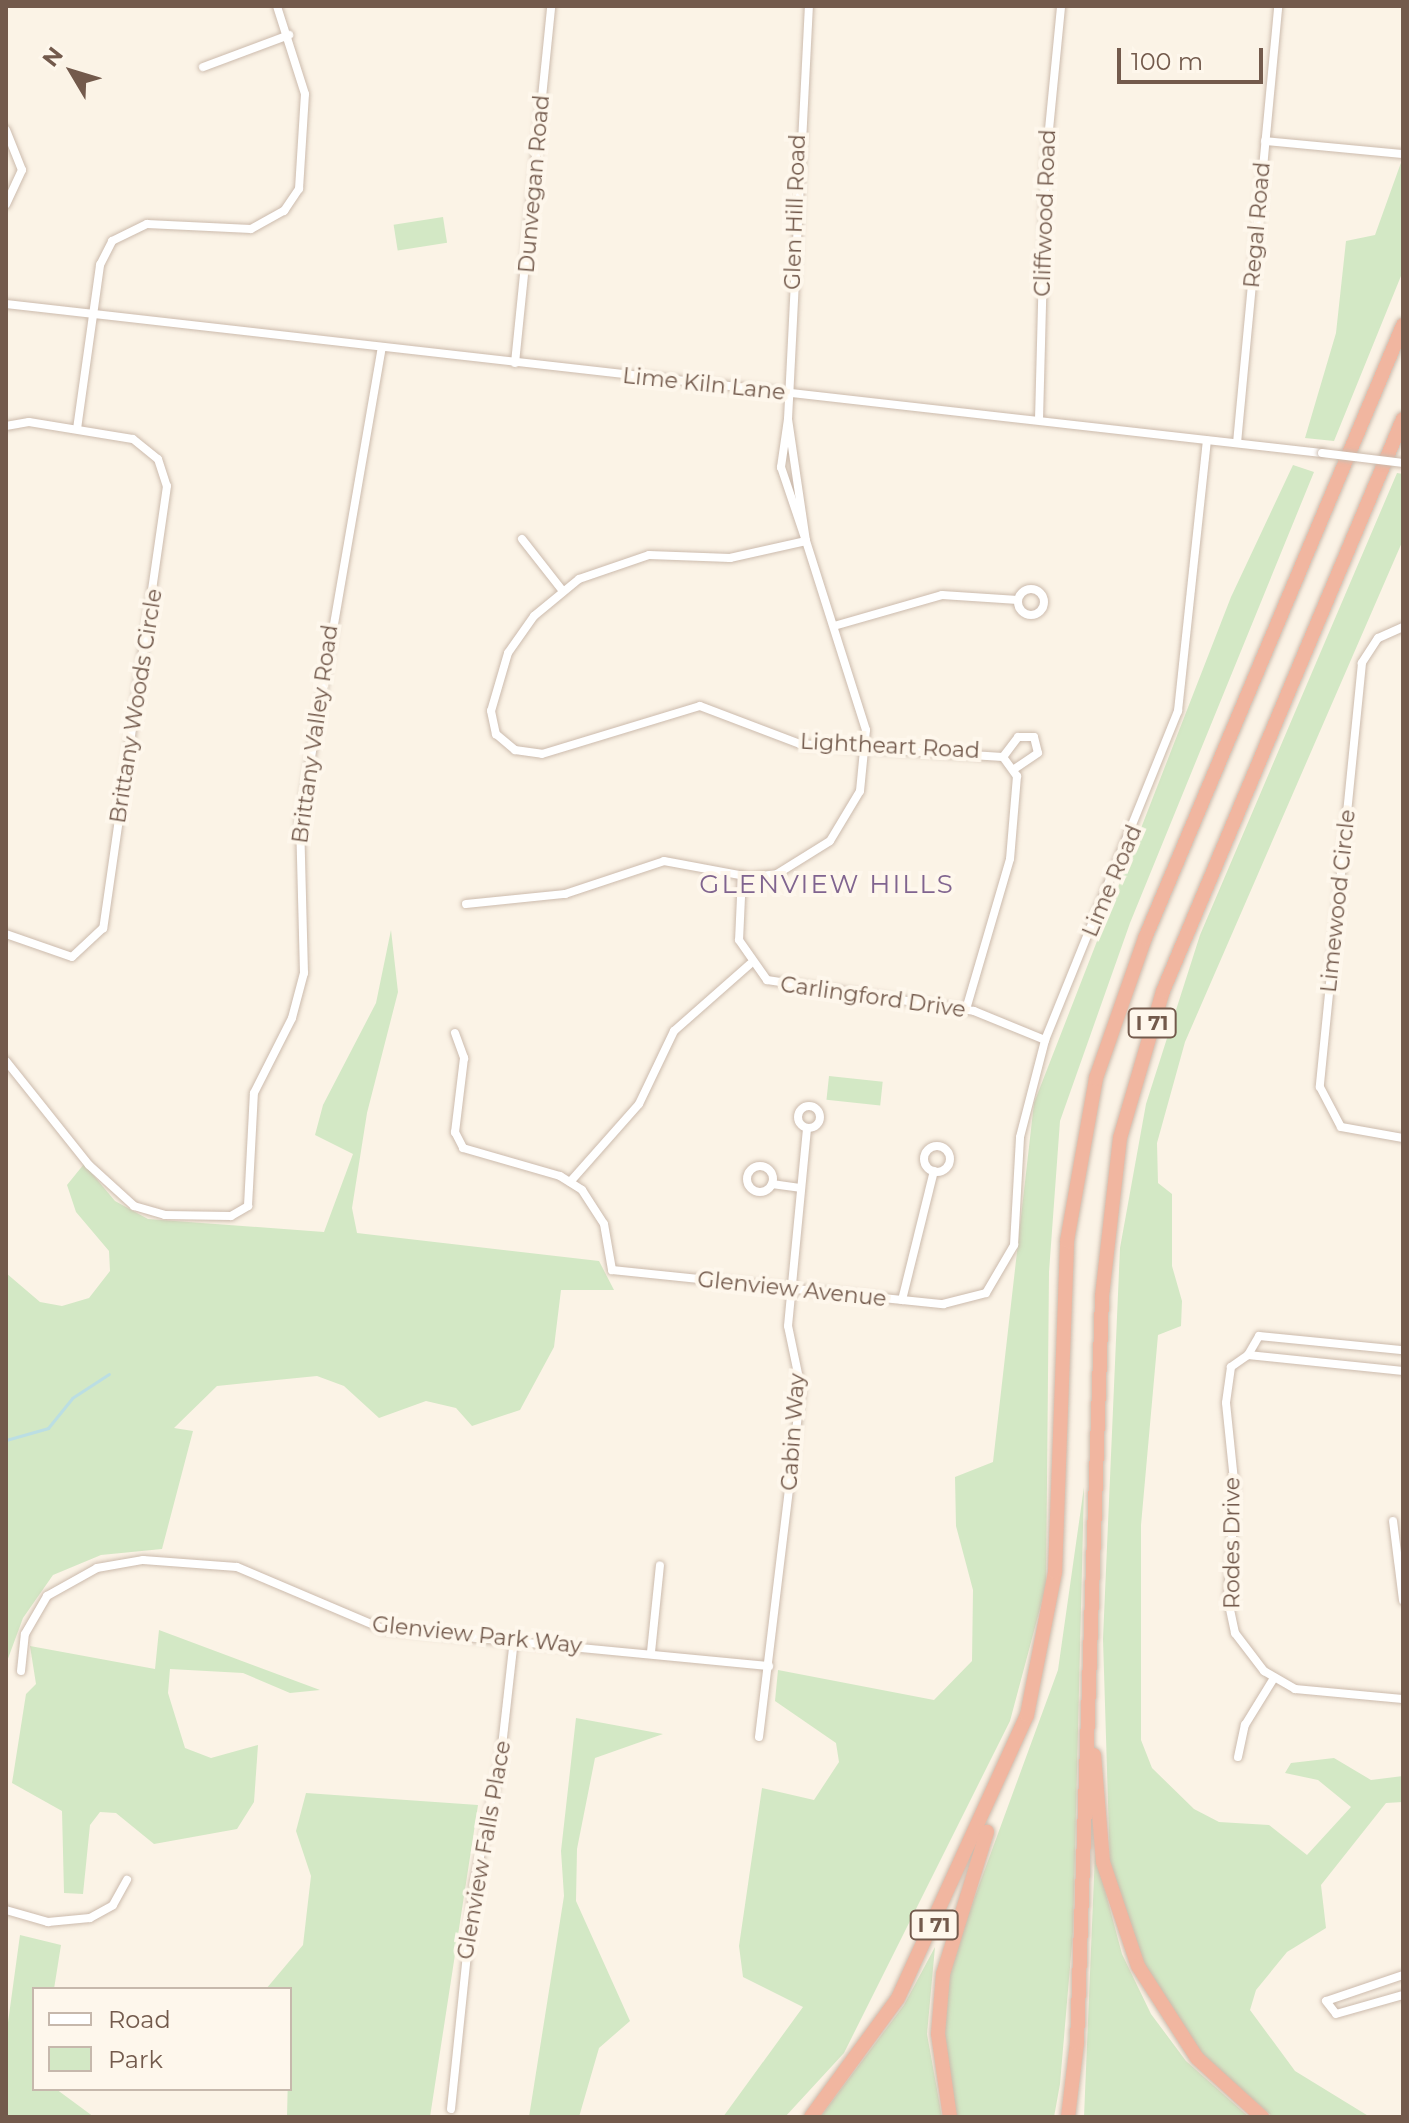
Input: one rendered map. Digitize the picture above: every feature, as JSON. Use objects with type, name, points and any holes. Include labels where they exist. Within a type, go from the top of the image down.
[{"type":"highway","name":"I 71","points":[[811,2117],[898,1998],[1027,1715],[1055,1572],[1067,1241],[1096,1078],[1145,938],[1403,325]]},
{"type":"highway","name":"I 71","points":[[1068,2117],[1105,1246],[1130,1092],[1180,948],[1403,419]]},
{"type":"highway","points":[[1089,1673],[1098,1823],[1123,1933],[1173,2026],[1215,2077],[1262,2117]]},
{"type":"highway","points":[[950,2117],[938,2034],[943,1974],[1027,1715]]},
{"type":"street","points":[[77,429],[102,259],[122,232],[147,224],[241,231],[266,224],[289,205],[304,172],[308,123],[289,35],[277,6]]},
{"type":"street","name":"Dunvegan Road","points":[[515,363],[551,6]]},
{"type":"street","name":"Glen Hill Road","points":[[466,904],[565,894],[664,861],[742,875],[785,871],[830,841],[860,791],[867,747],[834,626],[781,454],[790,394],[809,6]]},
{"type":"street","name":"Cliffwood Road","points":[[1039,420],[1046,160],[1061,6]]},
{"type":"street","name":"Regal Road","points":[[1237,443],[1278,6]]},
{"type":"street","points":[[203,67],[289,35]]},
{"type":"street","points":[[6,130],[22,170],[6,205]]},
{"type":"street","points":[[1265,141],[1403,154]]},
{"type":"street","name":"Lime Kiln Lane","points":[[6,304],[1403,463]]},
{"type":"street","name":"Brittany Valley Road","points":[[6,1061],[89,1165],[134,1206],[165,1215],[231,1216],[247,1209],[255,1167],[254,1093],[292,1018],[304,973],[300,821],[382,347]]},
{"type":"street","name":"Glen Hill Road","points":[[788,419],[793,499]]},
{"type":"street","name":"Brittany Woods Circle","points":[[6,426],[77,429],[126,437],[149,449],[166,478],[166,504],[103,928],[72,957],[6,934]]},
{"type":"street","name":"Lime Road","points":[[972,1300],[995,1285],[1010,1261],[1020,1137],[1045,1040],[1178,711],[1207,441]]},
{"type":"street","points":[[781,454],[792,454]]},
{"type":"street","points":[[522,539],[562,590],[628,559],[730,558],[806,541]]},
{"type":"street","name":"Lightheart Road","points":[[562,590],[528,623],[504,662],[491,711],[499,739],[542,754],[700,706],[800,744],[867,747],[1009,763],[1010,859],[966,1009]]},
{"type":"street","points":[[834,626],[942,595],[1018,600]]},
{"type":"street","name":"Limewood Circle","points":[[1403,627],[1378,638],[1362,663],[1320,1087],[1341,1127],[1403,1138]]},
{"type":"street","points":[[455,1033],[464,1058],[460,1143],[570,1182],[639,1104],[674,1031],[750,964],[738,933],[742,875]]},
{"type":"street","name":"Carlingford Drive","points":[[750,964],[794,989],[966,1009],[1045,1040]]},
{"type":"street","name":"Cabin Way","points":[[759,1737],[801,1388],[788,1326],[807,1128]]},
{"type":"street","points":[[902,1300],[934,1171]]},
{"type":"street","name":"Glenview Avenue","points":[[570,1182],[600,1215],[612,1270],[902,1300],[972,1300]]},
{"type":"street","points":[[772,1184],[800,1188]]},
{"type":"street","points":[[1403,1350],[1259,1336],[1248,1355],[1403,1371]]},
{"type":"street","name":"Rodes Drive","points":[[1248,1355],[1235,1361],[1227,1382],[1235,1514],[1228,1600],[1244,1649],[1274,1678]]},
{"type":"street","points":[[1393,1521],[1403,1600]]},
{"type":"street","name":"Glenview Park Way","points":[[21,1671],[34,1610],[53,1590],[97,1568],[143,1560],[237,1567],[383,1629],[651,1652],[769,1666]]},
{"type":"street","points":[[651,1652],[660,1565]]},
{"type":"street","name":"Glenview Falls Place","points":[[451,2109],[474,1885],[500,1764],[514,1639]]},
{"type":"street","points":[[1238,1757],[1245,1725],[1274,1678],[1310,1692],[1403,1699],[1403,1689]]},
{"type":"street","points":[[6,1910],[48,1922],[90,1918],[113,1905],[127,1880]]},
{"type":"street","points":[[1403,1975],[1326,2001],[1336,2014],[1403,1995]]},
{"type":"green space","points":[[1403,157],[1403,271],[1334,441],[1305,438],[1336,333],[1346,241],[1375,235]]},
{"type":"green space","points":[[443,217],[447,243],[398,251],[394,225]]},
{"type":"green space","points":[[1293,465],[1314,472],[1130,923],[1060,1121],[1049,1272],[1046,1586],[1010,1721],[844,2053],[785,2117],[723,2117],[803,2007],[743,1977],[739,1946],[762,1788],[814,1800],[839,1762],[836,1743],[775,1701],[778,1670],[934,1700],[972,1661],[973,1590],[956,1526],[955,1477],[993,1462],[1034,1103],[1231,597]]},
{"type":"green space","points":[[1397,473],[1403,474],[1403,540],[1185,1042],[1157,1143],[1158,1183],[1172,1194],[1172,1266],[1182,1301],[1181,1326],[1158,1335],[1141,1525],[1141,1740],[1152,1768],[1194,1809],[1219,1822],[1269,1825],[1307,1855],[1351,1807],[1318,1780],[1285,1773],[1291,1763],[1334,1758],[1371,1780],[1403,1776],[1403,1802],[1386,1803],[1321,1885],[1326,1928],[1287,1952],[1256,1990],[1250,2010],[1295,2071],[1370,2117],[1273,2117],[1201,2054],[1136,1951],[1110,1868],[1103,1639],[1120,1248],[1146,1104],[1200,935]]},
{"type":"green space","points":[[391,930],[398,992],[367,1113],[352,1208],[357,1233],[599,1261],[614,1290],[561,1290],[554,1347],[520,1410],[472,1426],[456,1408],[426,1401],[379,1418],[344,1386],[317,1376],[217,1386],[174,1428],[193,1431],[162,1549],[101,1555],[53,1575],[23,1618],[6,1664],[6,1273],[40,1302],[62,1306],[89,1298],[110,1271],[109,1251],[76,1212],[67,1185],[84,1164],[115,1201],[148,1219],[324,1232],[353,1154],[315,1135],[323,1105],[376,1003]]},
{"type":"green space","points":[[829,1076],[883,1082],[880,1106],[826,1100]]},
{"type":"green space","points":[[1084,1487],[1073,1932],[1060,2084],[1054,2117],[956,2117],[944,2028],[952,1959],[1058,1670]]},
{"type":"green space","points":[[159,1630],[320,1690],[290,1693],[243,1673],[170,1669],[168,1693],[185,1748],[211,1758],[258,1745],[254,1802],[237,1829],[154,1844],[116,1813],[100,1812],[90,1825],[83,1894],[64,1893],[62,1811],[12,1783],[26,1694],[36,1684],[30,1646],[155,1669]]},
{"type":"green space","points":[[576,1718],[663,1734],[595,1758],[577,1849],[576,1901],[630,2021],[599,2048],[579,2117],[529,2117],[564,1896],[561,1851]]},
{"type":"green space","points":[[306,1793],[478,1805],[430,2117],[287,2117],[288,2091],[292,2091],[292,1987],[268,1987],[303,1945],[311,1876],[296,1831]]},
{"type":"green space","points":[[1095,1853],[1122,1954],[1151,2014],[1186,2061],[1249,2117],[1084,2117]]},
{"type":"green space","points":[[20,1935],[61,1945],[54,1987],[32,1987],[32,2091],[59,2091],[94,2117],[6,2117],[6,2037]]},
{"type":"green space","points":[[935,1947],[927,2034],[942,2117],[820,2117],[904,2005]]},
{"type":"waterway","points":[[6,1440],[48,1428],[72,1398],[109,1374]]},
{"type":"district","name":"GLENVIEW HILLS","points":[[827,885]]}]
